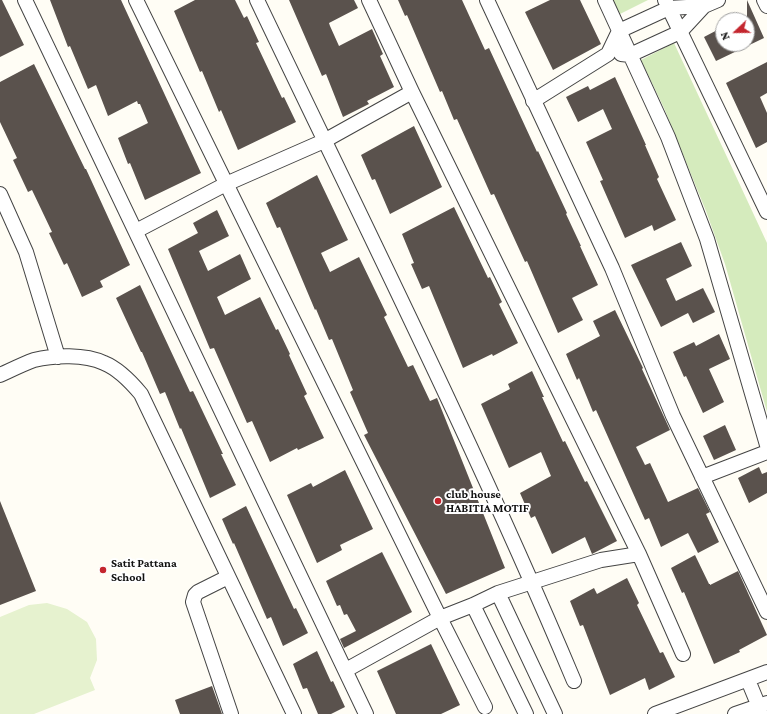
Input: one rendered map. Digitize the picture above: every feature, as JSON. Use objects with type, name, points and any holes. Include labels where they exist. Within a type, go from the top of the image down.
[{"type":"street","points":[[25,0],[366,714]]},
{"type":"street","points":[[136,0],[485,707]]},
{"type":"street","points":[[257,0],[472,448],[532,582],[574,681]]},
{"type":"street","points":[[369,0],[412,92],[639,554],[683,654]]},
{"type":"street","points":[[487,0],[612,268],[673,416],[767,612]]},
{"type":"street","points":[[605,0],[668,137],[707,240],[767,445]]},
{"type":"street","points":[[608,54],[630,55],[680,32],[704,6],[718,0]]},
{"type":"street","points":[[764,0],[767,6]]},
{"type":"street","points":[[533,101],[608,54],[619,31],[667,4],[704,6]]},
{"type":"street","points":[[667,4],[767,212]]},
{"type":"street","points":[[136,231],[226,184],[324,141],[412,92]]},
{"type":"street","points":[[0,194],[26,252],[58,357]]},
{"type":"street","points":[[0,374],[34,360],[58,357],[86,358],[104,363],[128,379],[141,394],[294,714]]},
{"type":"street","points":[[702,478],[767,452]]},
{"type":"street","points":[[346,670],[440,618],[498,593],[601,560],[639,554]]},
{"type":"street","points":[[228,577],[198,592],[195,595],[193,602],[231,714]]},
{"type":"street","points":[[498,593],[555,714]]},
{"type":"street","points":[[473,605],[526,714]]},
{"type":"street","points":[[655,714],[748,680],[766,677]]},
{"type":"street","points":[[735,714],[762,707],[748,680]]},
{"type":"green space","points":[[613,0],[648,0],[620,14]]},
{"type":"green space","points":[[674,43],[767,243],[767,412],[725,264],[706,211],[664,108],[641,60]]},
{"type":"green space","points":[[47,603],[67,609],[87,622],[96,639],[97,660],[90,678],[95,690],[34,714],[0,714],[0,617],[29,605]]},
{"type":"building","points":[[0,0],[2,0],[24,45],[0,57]]},
{"type":"building","points":[[50,0],[121,0],[201,173],[145,200],[130,163],[128,164],[118,138],[148,123],[140,104],[138,104],[137,101],[108,116],[96,85],[88,89],[70,46],[68,47]]},
{"type":"building","points":[[195,0],[235,0],[244,18],[247,16],[259,42],[256,43],[282,98],[284,97],[296,122],[238,150],[221,110],[219,112],[202,71],[200,72],[174,11]]},
{"type":"building","points":[[289,0],[354,0],[358,8],[329,23],[339,46],[372,29],[383,54],[380,56],[394,87],[367,101],[369,104],[343,117],[326,74],[322,76]]},
{"type":"building","points":[[398,0],[462,0],[485,50],[489,48],[567,213],[566,214],[598,285],[572,298],[583,320],[558,333],[527,261],[525,262],[494,194],[491,195],[457,119],[454,120],[442,91],[440,92],[407,15],[405,16]]},
{"type":"building","points":[[550,0],[580,0],[601,44],[553,70],[525,12]]},
{"type":"building","points":[[747,0],[752,12],[747,12]]},
{"type":"building","points":[[755,18],[764,38],[755,42]]},
{"type":"building","points":[[715,31],[715,52],[735,52],[716,61],[704,37]]},
{"type":"building","points":[[767,62],[767,93],[760,97],[767,113],[767,142],[756,148],[726,83]]},
{"type":"building","points":[[34,64],[86,169],[130,265],[100,281],[103,287],[82,297],[67,263],[64,265],[49,233],[52,232],[32,190],[28,192],[13,160],[17,158],[0,122],[0,82]]},
{"type":"building","points":[[615,77],[646,145],[659,177],[657,179],[676,220],[654,231],[652,225],[625,238],[600,181],[603,180],[586,142],[612,129],[603,109],[578,122],[566,97],[588,86],[590,90]]},
{"type":"building","points":[[414,126],[442,187],[390,214],[375,179],[372,180],[361,155]]},
{"type":"building","points":[[317,175],[348,240],[321,253],[330,272],[359,257],[387,315],[384,317],[408,367],[413,365],[430,401],[437,398],[505,568],[446,594],[364,435],[368,433],[350,392],[353,390],[332,339],[329,340],[280,227],[277,228],[266,203]]},
{"type":"building","points":[[454,207],[488,278],[490,277],[502,302],[499,304],[518,343],[493,356],[492,354],[463,368],[429,286],[422,289],[411,264],[414,263],[402,234]]},
{"type":"building","points":[[217,210],[229,236],[199,251],[208,271],[240,254],[251,279],[217,297],[225,315],[260,297],[276,330],[278,329],[290,354],[289,355],[307,394],[304,396],[324,438],[298,450],[297,448],[270,462],[252,421],[247,423],[214,348],[210,349],[168,249],[198,233],[193,223]]},
{"type":"building","points":[[681,242],[692,266],[666,279],[676,301],[703,288],[715,312],[693,323],[688,313],[661,327],[631,265]]},
{"type":"building","points":[[140,285],[190,392],[193,391],[236,485],[210,498],[165,392],[160,394],[116,298]]},
{"type":"building","points":[[615,310],[643,368],[642,369],[670,430],[636,447],[645,465],[650,463],[668,502],[698,488],[710,512],[706,514],[719,542],[698,553],[688,533],[661,547],[649,518],[645,520],[596,410],[593,412],[579,378],[577,380],[566,354],[600,336],[593,321]]},
{"type":"building","points":[[719,334],[730,359],[709,369],[724,402],[703,413],[673,352],[694,342],[696,346]]},
{"type":"building","points":[[532,371],[544,397],[542,397],[563,442],[565,441],[585,482],[587,481],[617,541],[592,554],[585,537],[552,554],[535,516],[531,518],[520,493],[551,476],[541,452],[509,468],[481,404],[510,389],[508,384]]},
{"type":"building","points":[[725,425],[736,450],[714,460],[703,436]]},
{"type":"building","points":[[759,467],[762,474],[767,472],[767,493],[749,503],[738,478]]},
{"type":"building","points":[[345,470],[373,529],[340,545],[342,550],[317,563],[287,495],[311,483],[313,487]]},
{"type":"building","points":[[0,501],[36,591],[0,605]]},
{"type":"building","points":[[246,506],[294,609],[296,608],[308,633],[283,646],[271,617],[267,619],[222,519]]},
{"type":"building","points":[[382,552],[412,612],[344,648],[340,639],[356,631],[347,614],[344,615],[340,605],[337,606],[326,581]]},
{"type":"building","points":[[695,555],[710,585],[738,571],[767,635],[739,650],[740,652],[714,664],[684,592],[682,593],[671,568]]},
{"type":"building","points":[[627,578],[639,603],[637,605],[660,653],[663,652],[675,677],[649,690],[645,678],[610,695],[583,625],[580,626],[570,601],[594,588],[597,594]]},
{"type":"building","points":[[431,644],[460,705],[441,714],[396,714],[377,671]]},
{"type":"building","points":[[317,651],[331,682],[333,681],[345,707],[331,714],[318,714],[307,688],[303,689],[293,664]]},
{"type":"building","points":[[212,686],[222,714],[180,714],[175,700]]},
{"type":"place","name":"club house HABITIA MOTIF","points":[[438,501]]},
{"type":"place","name":"Satit Pattana School","points":[[103,570]]}]
